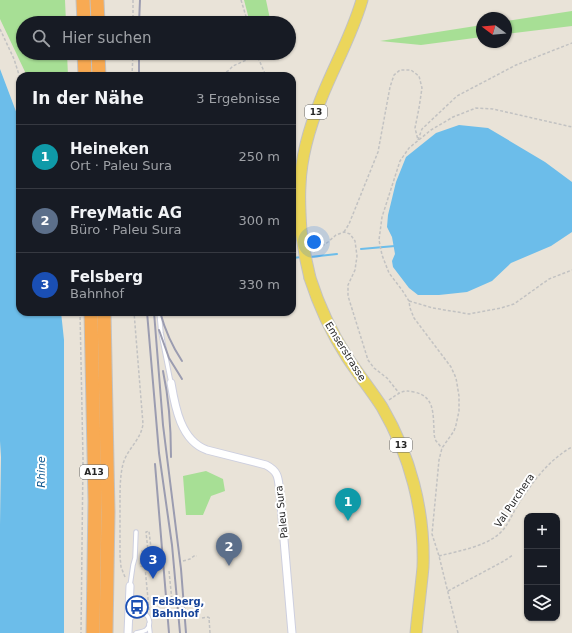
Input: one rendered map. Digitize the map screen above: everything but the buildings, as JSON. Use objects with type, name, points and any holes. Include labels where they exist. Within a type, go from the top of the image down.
[{"type":"highway","points":[[83,0],[84,16]]},
{"type":"highway","points":[[97,0],[98,16]]},
{"type":"highway","points":[[84,60],[85,72]]},
{"type":"highway","points":[[98,60],[99,72]]},
{"type":"highway","name":"A13","points":[[91,316],[95,501],[93,633]]},
{"type":"highway","name":"A13","points":[[104,316],[108,512],[106,633]]},
{"type":"main road","name":"Emserstrasse","points":[[362,0],[347,42],[321,98],[308,135],[300,183],[301,231],[310,278],[317,299],[336,340],[381,406],[395,431],[413,480],[422,529],[423,566],[416,633]]},
{"type":"street","name":"Paleu Sura","points":[[171,383],[174,403],[178,416],[187,434],[196,444],[208,450],[266,465],[272,468],[276,473],[280,493],[292,633]]},
{"type":"street","points":[[128,633],[130,586]]},
{"type":"lane","points":[[159,316],[161,333],[171,383]]},
{"type":"lane","points":[[130,586],[133,566],[136,558],[136,532]]},
{"type":"lane","points":[[128,624],[130,618],[141,612],[148,616],[150,633]]},
{"type":"lane","points":[[136,633],[144,632],[148,628],[149,621]]},
{"type":"path","points":[[133,0],[133,16]]},
{"type":"path","points":[[242,0],[246,16]]},
{"type":"path","points":[[0,29],[14,59],[18,72]]},
{"type":"path","points":[[418,140],[422,129],[456,96],[516,65],[572,43]]},
{"type":"path","points":[[132,60],[132,72]]},
{"type":"path","points":[[226,72],[233,66],[246,60]]},
{"type":"path","points":[[259,60],[264,72]]},
{"type":"path","points":[[312,253],[336,235],[344,232],[349,224],[378,152],[390,87],[394,75],[400,70],[411,70],[419,76],[422,88],[415,128],[418,140]]},
{"type":"path","points":[[458,633],[432,534],[439,460],[442,448],[454,431],[459,410],[459,396],[456,378],[443,355],[414,318],[410,308],[410,301],[389,273],[382,255],[379,240],[382,217],[400,161],[409,148],[431,130],[453,117],[476,108],[493,109],[572,127]]},
{"type":"path","points":[[344,232],[350,234],[355,241],[357,256],[355,270],[348,285],[348,296],[368,360],[374,368],[387,378],[399,393]]},
{"type":"path","points":[[410,301],[433,308],[469,314],[501,308],[514,304],[549,279],[572,270]]},
{"type":"path","points":[[80,316],[83,458],[81,633]]},
{"type":"path","points":[[130,586],[122,571],[120,556],[120,479],[125,458],[139,437],[144,424],[134,316]]},
{"type":"path","points":[[381,406],[404,391],[419,393],[428,400],[433,412],[434,435],[436,441],[442,448]]},
{"type":"path","name":"Val Purchera","points":[[439,556],[481,544],[498,535],[506,527],[518,504],[543,471],[556,458],[572,447]]},
{"type":"path","points":[[142,554],[156,553],[151,548],[149,532],[146,532],[148,550],[143,551],[142,554],[140,566],[145,567],[149,611],[148,616]]},
{"type":"path","points":[[448,591],[513,555]]},
{"type":"path","points":[[183,561],[197,556]]},
{"type":"path","points":[[169,571],[172,601]]},
{"type":"path","points":[[168,602],[176,601]]},
{"type":"path","points":[[202,618],[210,618],[210,633]]},
{"type":"green space","points":[[0,0],[65,0],[66,16],[16,16],[16,53],[0,19]]},
{"type":"green space","points":[[244,0],[266,0],[269,16],[248,16]]},
{"type":"green space","points":[[572,11],[572,26],[512,33],[512,20]]},
{"type":"green space","points":[[476,26],[476,38],[421,45],[380,41]]},
{"type":"green space","points":[[19,60],[67,60],[68,72],[25,72]]},
{"type":"green space","points":[[206,471],[223,479],[225,491],[211,496],[203,515],[186,515],[183,476]]},
{"type":"water","name":"Rhine","points":[[0,69],[16,111],[16,316],[61,316],[64,340],[64,633],[0,633]]},
{"type":"water","points":[[459,125],[488,128],[545,162],[572,182],[572,232],[551,246],[511,263],[492,281],[467,292],[439,295],[418,295],[409,288],[393,267],[392,261],[395,254],[392,237],[387,227],[388,215],[396,182],[406,157],[436,133]]},
{"type":"waterway","points":[[361,249],[395,246]]},
{"type":"waterway","points":[[310,257],[337,254]]},
{"type":"waterway","points":[[296,258],[302,257]]},
{"type":"railway","points":[[139,16],[140,0]]},
{"type":"railway","points":[[139,60],[139,72]]},
{"type":"railway","points":[[147,316],[159,453],[172,545],[180,633]]},
{"type":"railway","points":[[154,316],[163,425],[181,569],[186,633]]},
{"type":"railway","points":[[161,316],[169,338],[182,361]]},
{"type":"railway","points":[[159,330],[169,358],[182,379]]},
{"type":"railway","points":[[163,371],[167,392],[171,435],[171,457]]},
{"type":"railway","points":[[155,464],[169,633]]},
{"type":"place","name":"Heineken","points":[[348,521]]},
{"type":"place","name":"FreyMatic AG","points":[[229,566]]},
{"type":"place","name":"Felsberg","points":[[153,579]]},
{"type":"place","name":"Felsberg, Bahnhof","points":[[137,607]]}]
